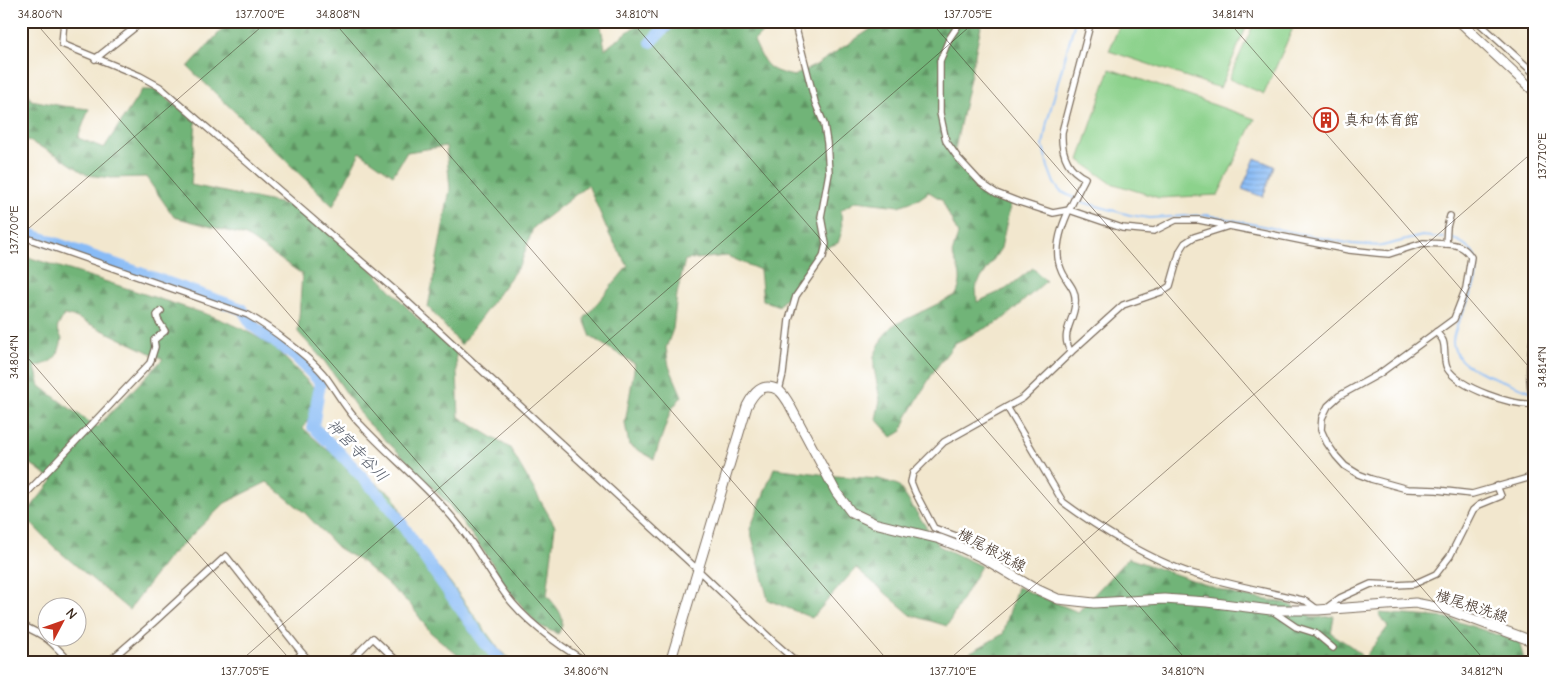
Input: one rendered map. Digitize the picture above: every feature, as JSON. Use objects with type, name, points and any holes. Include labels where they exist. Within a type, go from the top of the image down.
[{"type":"main road","points":[[1459,21],[1535,92]]},
{"type":"main road","points":[[1535,337],[1530,367],[1533,378],[1531,388],[1535,403]]},
{"type":"main road","points":[[670,663],[747,406],[753,394],[762,388],[768,387],[779,390]]},
{"type":"main road","name":"横尾根洗線","points":[[779,390],[788,402],[836,492],[851,512],[874,523],[940,539],[983,558],[1032,587],[1058,599],[1094,603],[1164,600],[1207,602],[1271,610],[1321,610],[1415,603],[1445,609],[1535,642]]},
{"type":"street","points":[[64,21],[62,44],[140,76],[160,87],[398,294],[798,663]]},
{"type":"street","points":[[95,59],[143,21]]},
{"type":"street","points":[[779,390],[783,374],[788,320],[796,296],[823,257],[826,244],[821,216],[829,173],[824,124],[815,102],[794,21]]},
{"type":"street","points":[[961,21],[949,39],[940,61],[940,113],[946,141],[969,171],[988,188],[1019,202],[1053,213],[1069,210],[1122,228],[1154,232],[1176,220],[1199,220],[1219,224],[1222,227]]},
{"type":"street","points":[[1071,352],[1066,339],[1067,328],[1075,306],[1075,294],[1061,270],[1058,256],[1059,240],[1063,222],[1085,178],[1070,167],[1063,151],[1062,138],[1091,21]]},
{"type":"street","points":[[1477,21],[1535,74]]},
{"type":"street","points":[[1446,242],[1450,216]]},
{"type":"street","points":[[983,558],[978,544],[934,528],[911,482],[913,473],[944,442],[1023,398],[1123,305],[1161,292],[1170,286],[1180,251],[1185,243],[1194,237],[1222,227],[1229,226],[1349,250],[1377,253],[1389,254],[1423,243],[1446,242],[1467,250],[1471,257],[1469,274],[1466,288],[1454,319],[1379,374],[1339,396],[1328,406],[1322,418],[1322,430],[1327,443],[1340,461],[1358,474],[1407,489],[1472,494],[1535,476]]},
{"type":"street","points":[[21,236],[248,315],[298,350],[324,374],[359,423],[443,506],[464,532],[507,596],[523,614],[544,633],[588,663]]},
{"type":"street","points":[[21,499],[150,363],[155,347],[154,340],[165,331],[157,318],[161,311]]},
{"type":"street","points":[[1436,332],[1443,342],[1447,367],[1459,381],[1516,403],[1535,403]]},
{"type":"street","points":[[1007,407],[1063,502],[1077,513],[1138,548],[1194,574],[1306,601],[1321,610],[1340,598],[1371,584],[1414,584],[1436,574],[1450,556],[1473,510],[1479,505],[1501,496],[1497,486]]},
{"type":"street","points":[[107,663],[226,556],[302,653],[312,663]]},
{"type":"street","points":[[1271,610],[1296,627],[1315,633],[1333,648]]},
{"type":"street","points":[[21,625],[50,640],[71,663]]},
{"type":"street","points":[[348,663],[373,638],[399,663]]},
{"type":"street","points":[[292,663],[302,653]]},
{"type":"green space","points":[[243,21],[600,21],[605,49],[642,21],[773,21],[754,41],[768,66],[778,72],[794,76],[816,65],[877,25],[874,21],[982,21],[953,158],[978,185],[1011,202],[1001,248],[976,286],[977,302],[1006,289],[1033,268],[1046,281],[1002,320],[955,343],[934,371],[907,417],[902,431],[892,437],[876,419],[880,400],[874,368],[874,356],[883,337],[892,326],[956,295],[960,284],[958,270],[952,254],[958,234],[942,200],[929,192],[919,199],[899,206],[856,201],[841,210],[842,231],[838,243],[820,250],[809,269],[779,306],[763,300],[760,270],[727,256],[685,260],[677,294],[673,329],[666,348],[669,366],[682,396],[671,410],[654,459],[629,445],[625,423],[635,364],[591,337],[584,319],[628,266],[610,236],[588,185],[533,228],[521,263],[461,345],[428,307],[450,189],[446,146],[407,152],[393,175],[360,152],[333,206],[188,67],[227,24]]},
{"type":"green space","points":[[1121,21],[1249,21],[1220,88],[1109,51]]},
{"type":"green space","points":[[1255,21],[1296,21],[1264,94],[1229,79]]},
{"type":"green space","points":[[1110,69],[1255,119],[1218,195],[1159,198],[1111,183],[1079,160]]},
{"type":"green space","points":[[21,81],[31,100],[89,109],[78,138],[104,148],[142,90],[156,90],[196,121],[191,185],[293,206],[360,257],[417,318],[456,351],[459,417],[510,448],[555,526],[547,595],[558,609],[562,618],[558,634],[538,625],[510,592],[488,557],[450,506],[365,420],[325,362],[298,332],[302,274],[246,236],[174,217],[146,177],[111,178],[87,175],[57,155],[21,137]]},
{"type":"green space","points":[[21,255],[212,316],[241,328],[273,346],[322,396],[303,428],[325,448],[394,496],[410,532],[452,585],[500,651],[515,663],[467,663],[430,632],[410,604],[362,562],[338,548],[305,513],[267,482],[225,503],[167,559],[129,610],[54,547],[24,516],[53,480],[27,461],[21,467]],"holes":[[[64,315],[75,317],[163,359],[97,427],[40,386],[35,367],[51,361],[57,355],[62,339],[57,328]]]},
{"type":"green space","points":[[774,468],[835,476],[879,479],[898,485],[939,546],[981,566],[947,626],[911,615],[856,568],[812,618],[768,600],[750,529]]},
{"type":"green space","points":[[1128,558],[1236,595],[1286,603],[1314,618],[1334,616],[1331,633],[1352,647],[1364,658],[1388,627],[1379,613],[1447,618],[1519,642],[1525,663],[982,663],[969,653],[1003,634],[1017,587],[1078,612]]},
{"type":"water","points":[[1255,158],[1274,166],[1263,197],[1242,189]]},
{"type":"waterway","points":[[651,42],[671,21]]},
{"type":"waterway","points":[[1075,21],[1047,122],[1043,146],[1054,183],[1060,191],[1082,202],[1130,215],[1149,218],[1207,215],[1352,244],[1382,246],[1422,236],[1444,238]]},
{"type":"waterway","name":"神宮寺谷川","points":[[21,231],[242,309],[253,326],[297,358],[320,382],[313,427],[391,508],[485,643],[503,663]]},
{"type":"waterway","points":[[1449,238],[1469,248],[1476,258],[1477,270],[1471,295],[1455,331],[1453,342],[1457,354],[1461,360],[1473,368],[1530,391]]},
{"type":"place","name":"真和体育館","points":[[1326,120]]}]
